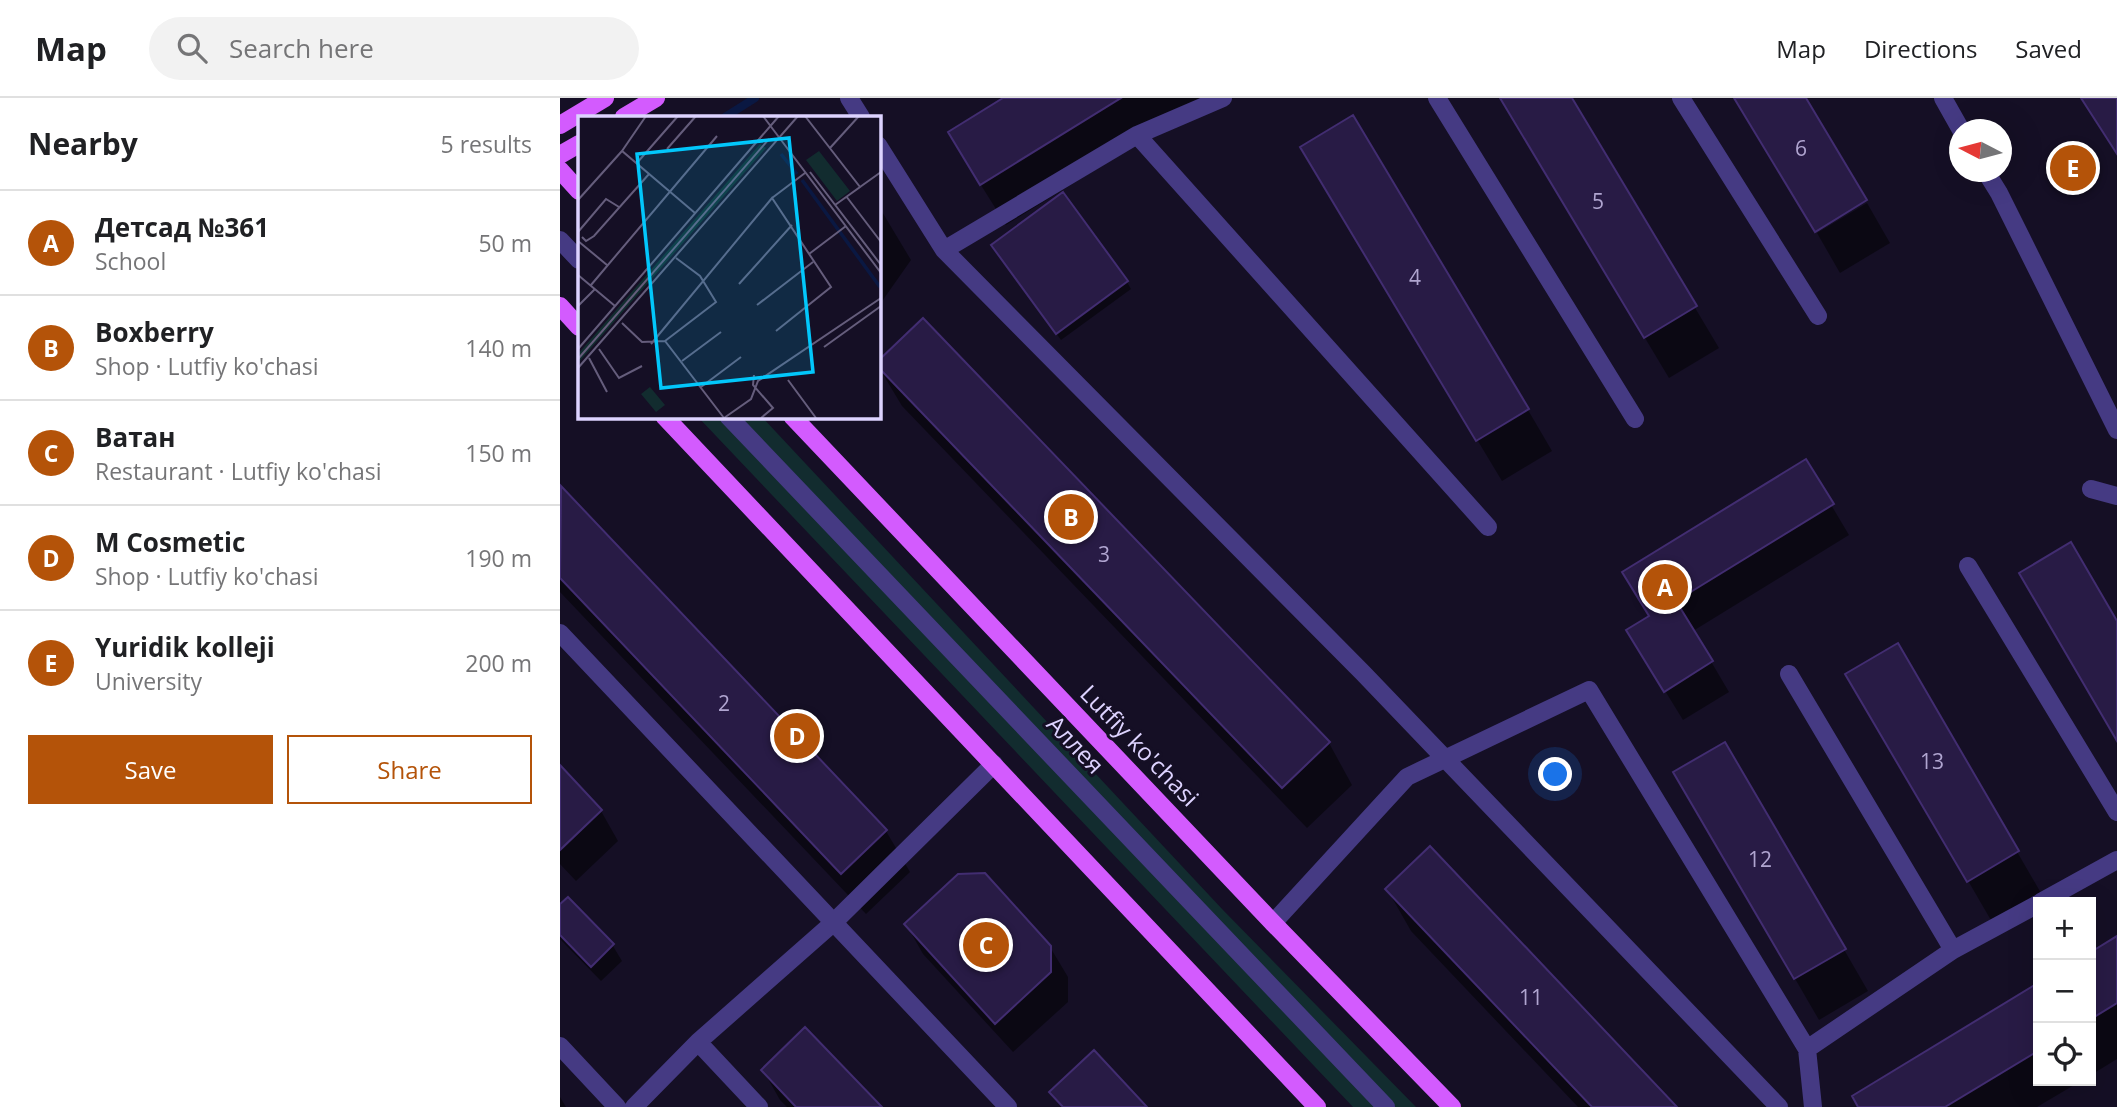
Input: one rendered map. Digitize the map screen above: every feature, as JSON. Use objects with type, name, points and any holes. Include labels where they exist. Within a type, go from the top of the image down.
[{"type":"main road","points":[[560,125],[605,98]]},
{"type":"main road","points":[[626,116],[656,98]]},
{"type":"main road","points":[[560,155],[578,145]]},
{"type":"main road","points":[[560,170],[578,190]]},
{"type":"main road","points":[[560,306],[578,326]]},
{"type":"main road","points":[[666,418],[1317,1107]]},
{"type":"main road","name":"Lutfiy ko'chasi","points":[[794,418],[1273,923],[1452,1107]]},
{"type":"street","points":[[849,98],[860,116]]},
{"type":"street","points":[[944,250],[1137,135],[1223,98]]},
{"type":"street","points":[[1437,98],[1635,419]]},
{"type":"street","points":[[1681,98],[1818,316]]},
{"type":"street","points":[[1943,98],[1955,119]]},
{"type":"street","points":[[1137,135],[1488,527]]},
{"type":"street","points":[[880,148],[944,250],[1343,653],[1779,1107]]},
{"type":"street","points":[[1991,182],[2117,430]]},
{"type":"street","points":[[560,240],[578,259]]},
{"type":"street","name":"Аллея","points":[[730,418],[1386,1107]]},
{"type":"street","points":[[2091,489],[2117,496]]},
{"type":"street","points":[[1968,566],[2117,813]]},
{"type":"street","points":[[560,633],[1008,1107]]},
{"type":"street","points":[[1789,674],[1953,950]]},
{"type":"street","points":[[1273,923],[1407,777],[1589,690],[1807,1049],[1813,1107]]},
{"type":"street","points":[[634,1107],[698,1042],[833,923],[994,764]]},
{"type":"street","points":[[2050,897],[2117,860]]},
{"type":"street","points":[[1807,1049],[1953,950],[2033,906]]},
{"type":"street","points":[[698,1042],[759,1107]]},
{"type":"street","points":[[560,1046],[617,1107]]},
{"type":"green space","points":[[699,418],[763,418],[1223,910],[1416,1107],[1353,1107]]},
{"type":"building","points":[[1003,98],[1121,98],[980,185],[948,132]]},
{"type":"building","points":[[1500,98],[1572,98],[1697,306],[1644,338]]},
{"type":"building","points":[[1734,98],[1806,98],[1867,200],[1815,232]]},
{"type":"building","points":[[2081,98],[2117,98],[2117,154]]},
{"type":"building","points":[[1353,115],[1529,409],[1476,441],[1300,147]]},
{"type":"building","points":[[1063,192],[1128,281],[1056,334],[991,245]]},
{"type":"building","points":[[923,318],[1330,742],[1282,788],[880,369],[880,359]]},
{"type":"building","points":[[1806,459],[1834,504],[1676,601],[1713,661],[1664,692],[1626,630],[1649,616],[1622,572]]},
{"type":"building","points":[[561,486],[887,830],[841,874],[560,578]]},
{"type":"building","points":[[2071,542],[2117,621],[2117,741],[2019,573]]},
{"type":"building","points":[[1898,643],[2019,851],[1967,882],[1845,674]]},
{"type":"building","points":[[1725,742],[1846,949],[1794,979],[1673,772]]},
{"type":"building","points":[[560,765],[602,810],[560,850]]},
{"type":"building","points":[[1430,846],[1677,1107],[1592,1107],[1385,889]]},
{"type":"building","points":[[985,873],[1051,946],[1051,972],[995,1024],[904,924],[958,874]]},
{"type":"building","points":[[568,897],[614,944],[591,967],[560,935],[560,904]]},
{"type":"building","points":[[2117,936],[2117,1003],[2096,1016],[2096,960],[2096,949]]},
{"type":"building","points":[[2033,986],[2033,1054],[1945,1107],[1858,1107],[1852,1096]]},
{"type":"building","points":[[805,1027],[882,1107],[796,1107],[761,1070]]},
{"type":"building","points":[[1094,1050],[1147,1107],[1063,1107],[1049,1092]]},
{"type":"waterway","points":[[727,116],[755,98]]},
{"type":"place","name":"Yuridik kolleji","points":[[2073,168]]},
{"type":"place","name":"Boxberry","points":[[1071,517]]},
{"type":"place","name":"Детсад №361","points":[[1665,587]]},
{"type":"place","name":"M Cosmetic","points":[[797,736]]},
{"type":"place","name":"Ватан","points":[[986,945]]}]
